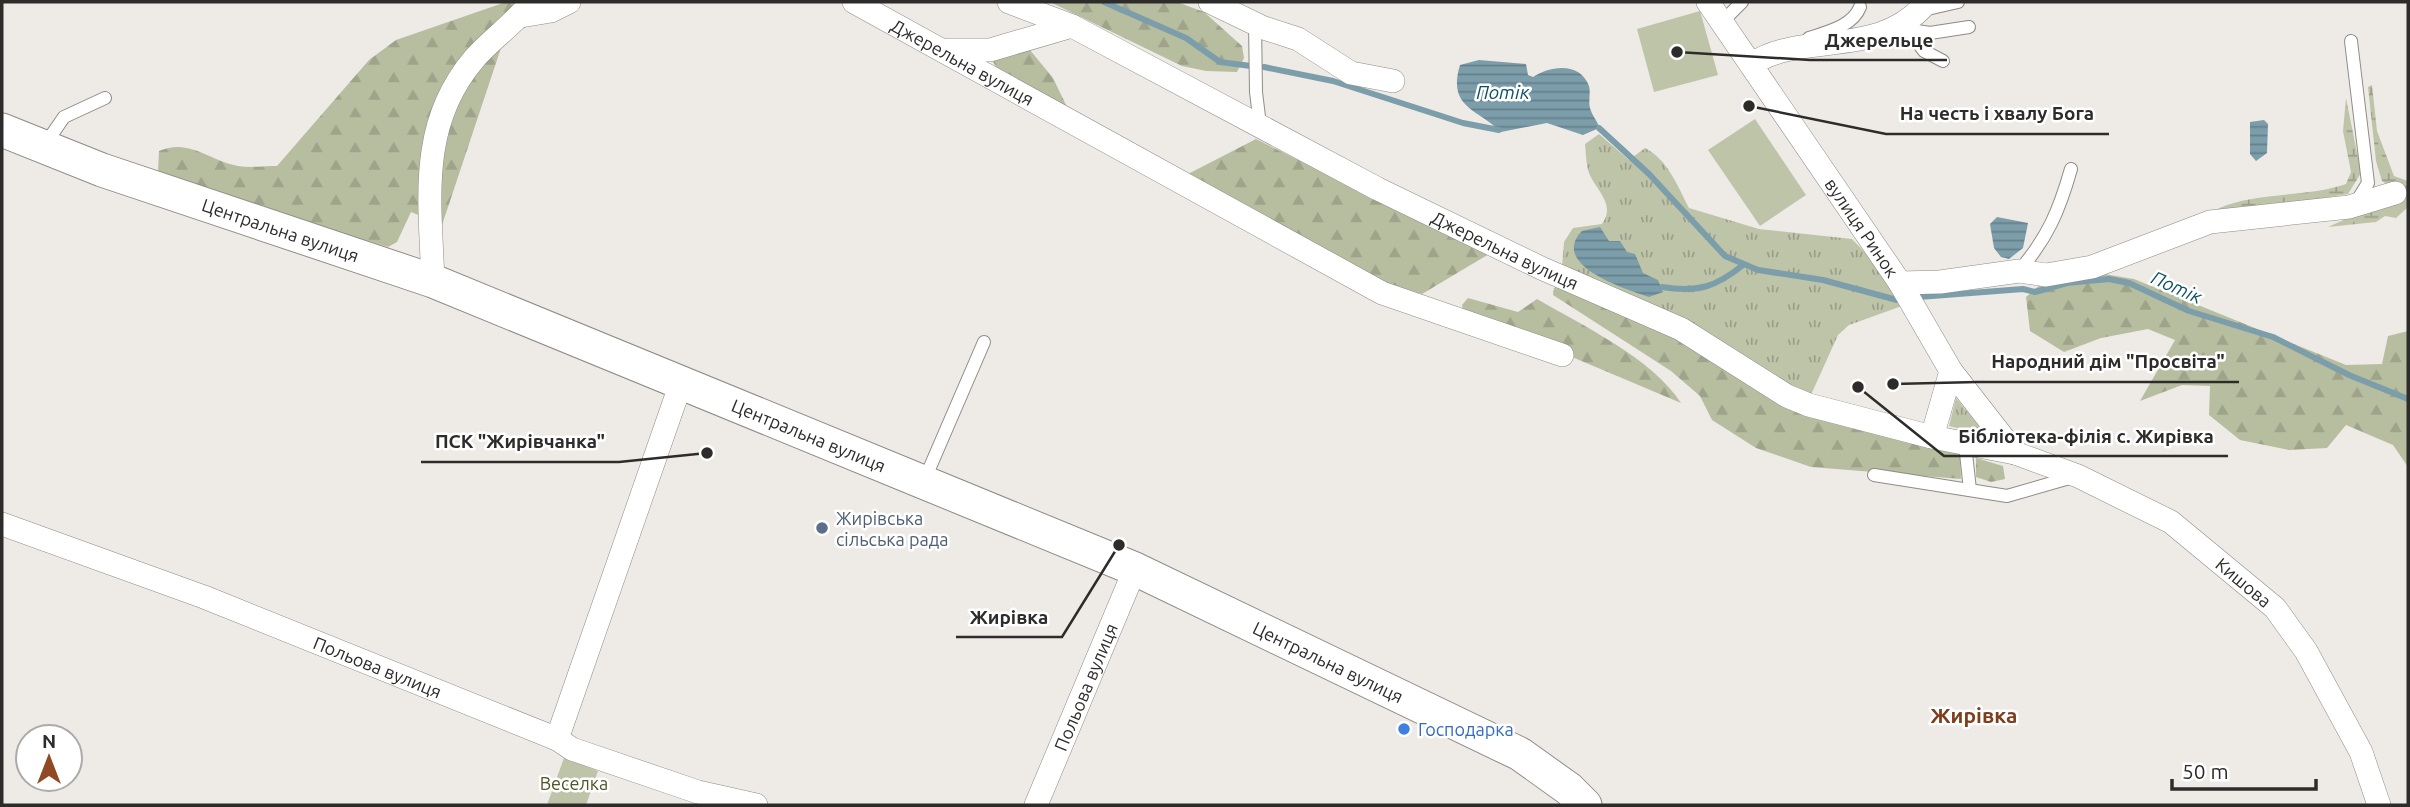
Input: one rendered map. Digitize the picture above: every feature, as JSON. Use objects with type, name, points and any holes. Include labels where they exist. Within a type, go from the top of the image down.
[{"type":"street","points":[[433,281],[429,181],[435,126],[449,94],[475,58],[526,9],[551,11],[569,2]]},
{"type":"street","name":"Джерельна вулиця","points":[[854,2],[1382,293],[1562,355]]},
{"type":"street","name":"Джерельна вулиця","points":[[1009,2],[1072,26],[1427,213],[1541,268],[1681,329],[1787,396],[1932,437],[2015,453]]},
{"type":"street","points":[[1210,2],[1298,39],[1351,74],[1393,82]]},
{"type":"street","name":"вулиця Ринок","points":[[1708,2],[1760,59],[1900,283],[1951,371],[2015,453]]},
{"type":"street","points":[[1760,59],[1865,40],[1912,18]]},
{"type":"street","points":[[944,50],[990,50],[1033,40],[1072,26]]},
{"type":"street","name":"Центральна вулиця","points":[[2,130],[102,170],[433,281],[1135,569],[1520,754],[1569,789],[1585,805]]},
{"type":"street","points":[[1900,283],[1940,282],[2019,271],[2046,275],[2092,267],[2210,222],[2354,206],[2395,193]]},
{"type":"street","points":[[1932,437],[1951,371]]},
{"type":"street","points":[[557,739],[681,383]]},
{"type":"street","name":"Кишова","points":[[2015,453],[2078,476],[2171,522],[2275,608],[2306,651],[2361,752],[2379,805]]},
{"type":"street","name":"Польова вулиця","points":[[2,524],[204,597],[557,739],[572,749],[698,792],[756,805]]},
{"type":"street","name":"Польова вулиця","points":[[1036,805],[1135,569]]},
{"type":"lane","points":[[1723,21],[1742,2]]},
{"type":"lane","points":[[1912,18],[1958,2]]},
{"type":"lane","points":[[1760,59],[1841,26],[1857,15],[1860,7]]},
{"type":"lane","points":[[1912,18],[1930,33],[1969,27]]},
{"type":"lane","points":[[1912,18],[1924,51],[1943,61]]},
{"type":"lane","points":[[1255,23],[1256,92],[1260,125]]},
{"type":"lane","points":[[2351,41],[2368,183],[2354,206]]},
{"type":"lane","points":[[44,146],[64,117],[105,98]]},
{"type":"lane","points":[[2019,271],[2047,234],[2059,211],[2071,169]]},
{"type":"lane","points":[[923,482],[984,342]]},
{"type":"lane","points":[[1965,444],[1970,490]]},
{"type":"lane","points":[[1874,475],[2007,496],[2078,476]]},
{"type":"green space","points":[[506,2],[563,2],[503,42],[442,225],[411,212],[397,242],[388,247],[271,212],[158,172],[159,151],[180,147],[238,166],[277,166],[369,60],[396,40]]},
{"type":"green space","points":[[1050,2],[1177,2],[1204,12],[1242,46],[1244,58],[1237,72],[1206,71],[1182,66]]},
{"type":"green space","points":[[1700,11],[1718,75],[1654,92],[1637,29]]},
{"type":"green space","points":[[1025,44],[1053,78],[1068,109],[997,70],[992,59]]},
{"type":"green space","points":[[2372,85],[2377,131],[2394,176],[2408,181],[2408,207],[2396,218],[2385,216],[2376,222],[2328,227],[2401,194],[2382,181],[2376,161],[2368,87]]},
{"type":"green space","points":[[2346,98],[2361,173],[2348,194],[2201,218],[2234,203],[2346,184],[2351,172],[2343,131]]},
{"type":"green space","points":[[1755,119],[1806,195],[1760,226],[1708,150]]},
{"type":"green space","points":[[1599,134],[1629,160],[1645,148],[1653,153],[1671,174],[1689,208],[1759,229],[1852,239],[1878,266],[1902,306],[1849,325],[1838,335],[1810,397],[1562,267],[1564,242],[1573,228],[1602,224],[1606,217],[1604,198],[1588,170],[1585,144]]},
{"type":"green space","points":[[1256,139],[1489,254],[1422,294],[1394,287],[1188,174]]},
{"type":"green space","points":[[2104,274],[2134,279],[2346,365],[2382,364],[2388,336],[2408,331],[2408,467],[2393,445],[2346,425],[2327,448],[2289,450],[2240,440],[2209,415],[2210,386],[2182,385],[2140,401],[2175,340],[2148,329],[2101,338],[2064,352],[2030,331],[2026,297],[2042,283]]},
{"type":"green space","points":[[1561,284],[1629,312],[1702,352],[1960,452],[1961,479],[1811,467],[1756,448],[1712,420],[1700,396],[1671,371],[1553,295],[1554,288]]},
{"type":"green space","points":[[1468,298],[1518,312],[1537,299],[1635,358],[1669,387],[1681,403],[1463,311],[1462,305]]},
{"type":"green space","points":[[1956,398],[1982,430],[1981,434],[1949,426]]},
{"type":"green space","points":[[1976,458],[2003,466],[2005,479],[1991,482],[1976,477]]},
{"type":"green space","name":"Веселка","points":[[564,758],[598,771],[586,805],[547,805]]},
{"type":"water","name":"Потік","points":[[1479,60],[1526,64],[1528,75],[1533,77],[1555,68],[1579,72],[1589,86],[1590,108],[1599,128],[1583,135],[1547,123],[1501,132],[1467,106],[1458,90],[1460,65]]},
{"type":"water","points":[[2264,120],[2268,124],[2267,153],[2256,161],[2250,154],[2250,122]]},
{"type":"water","points":[[1997,217],[2028,223],[2023,248],[2009,259],[2001,257],[1994,248],[1990,224]]},
{"type":"water","points":[[1600,227],[1609,241],[1620,241],[1627,252],[1635,254],[1643,273],[1658,280],[1663,292],[1649,297],[1609,282],[1582,265],[1575,255],[1574,243],[1582,231]]},
{"type":"waterway","points":[[1104,2],[1186,38],[1220,62],[1251,66]]},
{"type":"waterway","points":[[1264,67],[1333,81],[1463,123],[1499,130]]},
{"type":"waterway","name":"Потік","points":[[1599,128],[1649,174],[1725,256],[1758,270],[1823,280],[1897,300]]},
{"type":"waterway","points":[[1662,287],[1686,289],[1706,286],[1724,279],[1743,265]]},
{"type":"waterway","name":"Потік","points":[[1919,297],[2023,289],[2035,292],[2067,283],[2109,279],[2129,283],[2189,311],[2273,337],[2349,375],[2408,399]]},
{"type":"place","name":"Джерельце","points":[[1677,52]]},
{"type":"place","name":"На честь і хвалу Бога","points":[[1749,106]]},
{"type":"place","name":"Народний дім \"Просвіта\"","points":[[1893,384]]},
{"type":"place","name":"Бібліотека-філія с. Жирівка","points":[[1858,387]]},
{"type":"place","name":"ПСК \"Жирівчанка\"","points":[[707,453]]},
{"type":"place","name":"Жирівська сільська рада","points":[[822,528]]},
{"type":"place","name":"Жирівка","points":[[1119,545]]},
{"type":"place","name":"Господарка","points":[[1404,729]]},
{"type":"district","name":"Жирівка","points":[[1974,715]]}]
